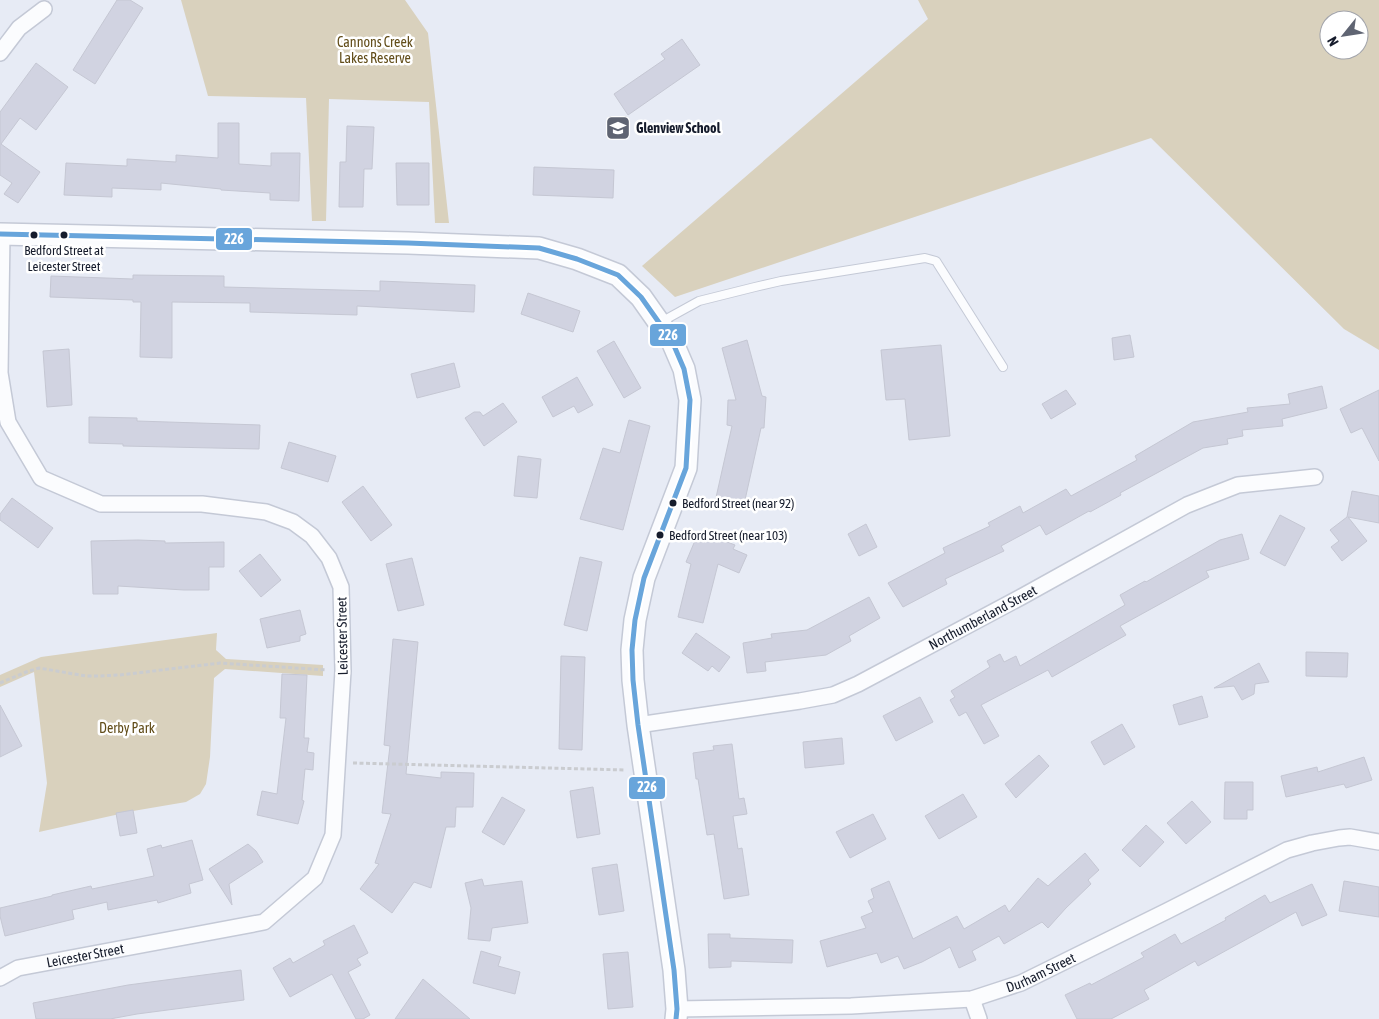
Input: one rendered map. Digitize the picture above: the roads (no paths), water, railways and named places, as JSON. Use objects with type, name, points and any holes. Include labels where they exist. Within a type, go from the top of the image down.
[{"type":"street","points":[[0,53],[20,28],[44,9]]},
{"type":"street","points":[[1,234],[539,248],[578,259],[618,276],[641,297],[672,341],[684,369],[690,400],[686,468],[657,546],[648,563],[636,613],[633,636],[633,665],[638,725],[673,960],[677,1014]]},
{"type":"street","name":"Leicester Street","points":[[0,978],[18,968],[264,922],[315,878],[333,835],[343,671],[341,587],[329,558],[312,536],[293,522],[266,512],[202,504],[101,504],[41,478],[8,422],[0,373],[1,234]]},
{"type":"street","name":"Northumberland Street","points":[[638,725],[800,702],[833,695],[858,684],[1023,596],[1187,505],[1238,485],[1315,477]]},
{"type":"street","name":"Durham Street","points":[[677,1014],[972,1000],[1021,983],[1167,912],[1287,850],[1312,842],[1350,837],[1379,842]]},
{"type":"street","points":[[972,1000],[978,1019]]},
{"type":"lane","points":[[659,322],[699,301],[756,287],[925,258],[936,261],[1002,367]]},
{"type":"place","name":"Glenview School","points":[[618,128]]},
{"type":"place","name":"Bedford Street at Leicester Street","points":[[64,235]]},
{"type":"place","name":"Bedford Street (near 92)","points":[[673,503]]},
{"type":"place","name":"Bedford Street (near 103)","points":[[660,535]]},
{"type":"park label","name":"Cannons Creek Lakes Reserve","points":[[375,50]]},
{"type":"park label","name":"Derby Park","points":[[127,728]]}]
